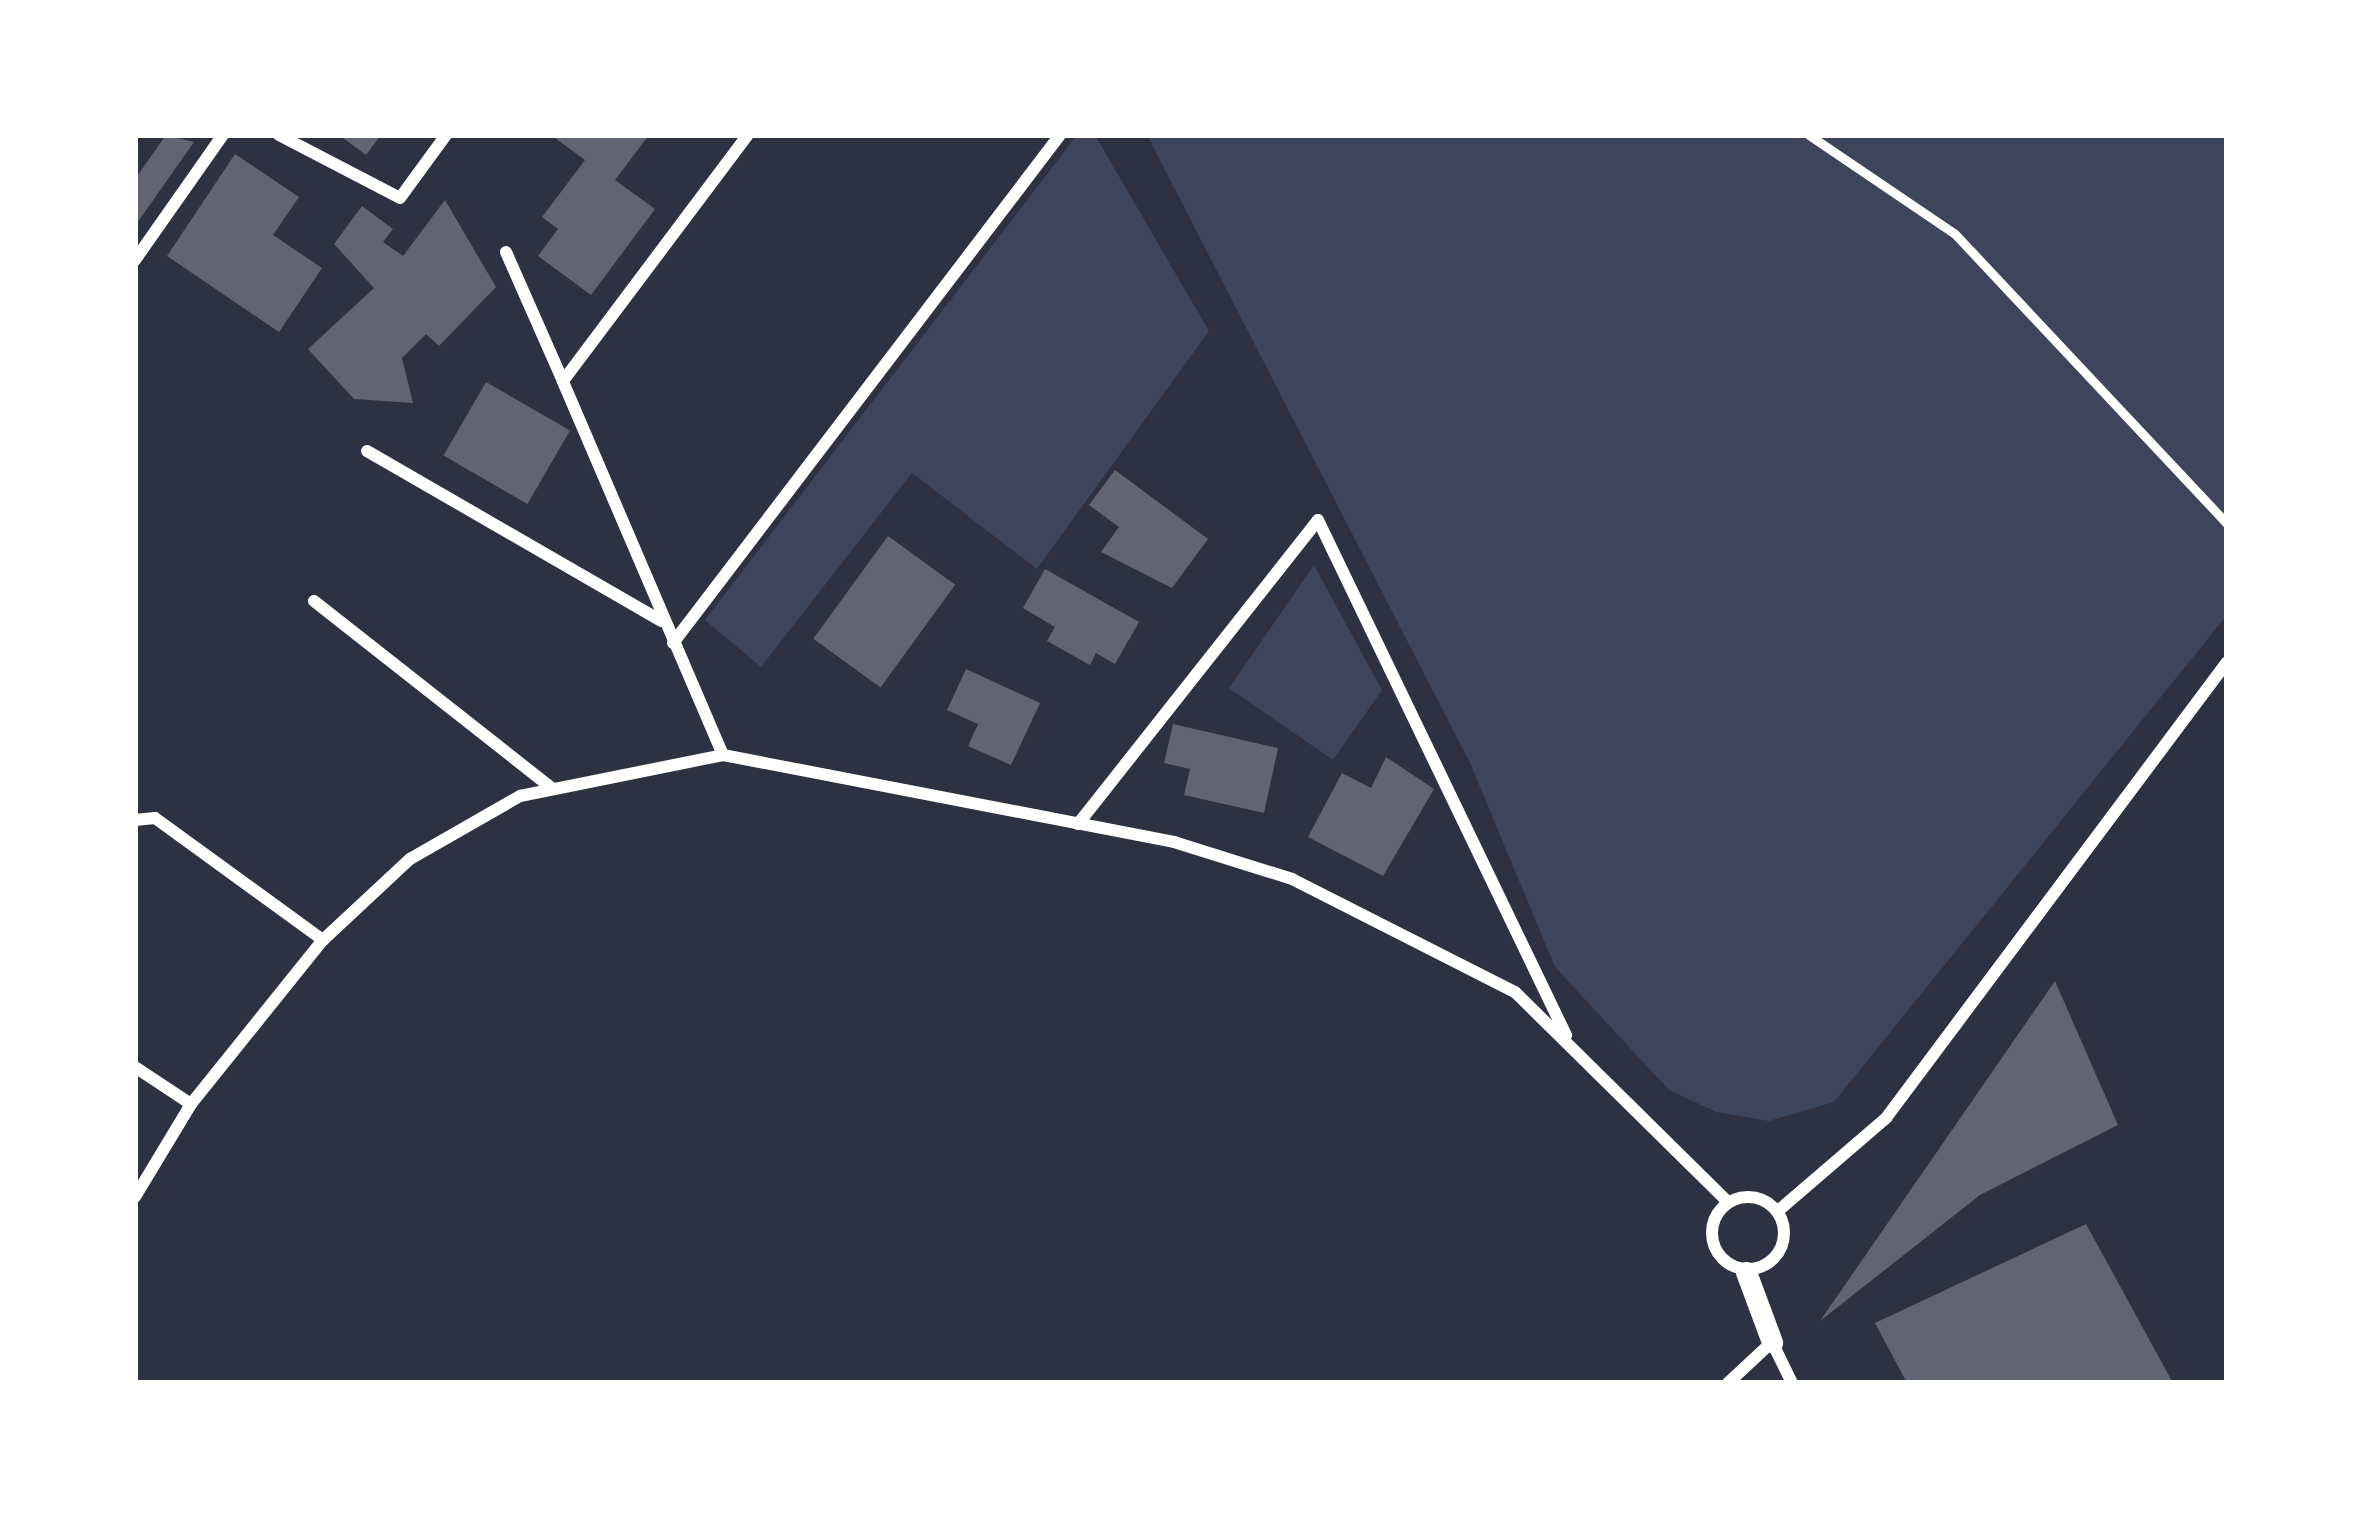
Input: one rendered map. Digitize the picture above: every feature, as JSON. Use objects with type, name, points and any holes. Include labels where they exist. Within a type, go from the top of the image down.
[{"type":"street","points":[[135,260],[224,135]]},
{"type":"street","points":[[279,135],[400,199],[446,135]]},
{"type":"street","points":[[563,381],[748,135]]},
{"type":"street","points":[[674,643],[1060,135]]},
{"type":"street","points":[[506,252],[723,754]]},
{"type":"street","points":[[367,451],[664,622]]},
{"type":"street","points":[[1078,824],[1318,520],[1571,1044]]},
{"type":"street","points":[[314,602],[554,789]]},
{"type":"street","points":[[1778,1211],[1886,1118],[2227,662]]},
{"type":"street","points":[[135,1197],[191,1104],[323,940],[410,859],[554,789],[723,754],[1078,824],[1292,879],[1515,992],[1729,1202]]},
{"type":"street","points":[[135,820],[155,818],[323,940]]},
{"type":"street","points":[[135,1067],[191,1104]]},
{"type":"street","points":[[1729,1202],[1746,1196],[1778,1211]]},
{"type":"street","points":[[1729,1202],[1715,1248],[1746,1272],[1792,1383]]},
{"type":"street","points":[[1746,1272],[1783,1244],[1778,1211]]},
{"type":"street","points":[[1728,1383],[1772,1342]]},
{"type":"lane","points":[[1809,135],[1955,234],[2227,524]]},
{"type":"shaded area","points":[[1077,135],[1095,135],[1209,331],[1037,569],[912,473],[761,667],[705,620]]},
{"type":"shaded area","points":[[1147,135],[2227,135],[2227,615],[1834,1102],[1769,1121],[1716,1112],[1669,1090],[1555,967],[1470,763]]},
{"type":"shaded area","points":[[1314,565],[1382,690],[1333,760],[1229,688]]},
{"type":"building","points":[[166,135],[194,142],[135,226],[135,179]]},
{"type":"building","points":[[339,135],[381,135],[366,155]]},
{"type":"building","points":[[551,135],[649,135],[615,180],[655,209],[591,295],[538,256],[558,229],[542,217],[585,160]]},
{"type":"building","points":[[235,154],[299,197],[273,235],[322,268],[279,332],[167,256]]},
{"type":"building","points":[[445,200],[496,287],[439,346],[426,334],[402,358],[413,403],[354,399],[308,349],[374,288],[334,244],[362,206],[393,229],[383,242],[403,256]]},
{"type":"building","points":[[486,382],[570,430],[528,504],[444,456]]},
{"type":"building","points":[[1115,470],[1208,539],[1172,588],[1101,552],[1119,527],[1089,505]]},
{"type":"building","points":[[888,536],[955,585],[880,688],[813,639]]},
{"type":"building","points":[[1045,569],[1139,622],[1115,664],[1096,653],[1090,665],[1047,641],[1055,627],[1023,608]]},
{"type":"building","points":[[966,669],[1040,703],[1011,765],[968,746],[978,724],[947,710]]},
{"type":"building","points":[[1173,724],[1278,748],[1264,813],[1184,795],[1190,769],[1164,763]]},
{"type":"building","points":[[1386,757],[1434,789],[1383,876],[1308,837],[1342,773],[1371,788]]},
{"type":"building","points":[[2055,981],[2118,1125],[1980,1195],[1820,1321]]},
{"type":"building","points":[[2086,1224],[2173,1383],[1907,1383],[1875,1323]]}]
